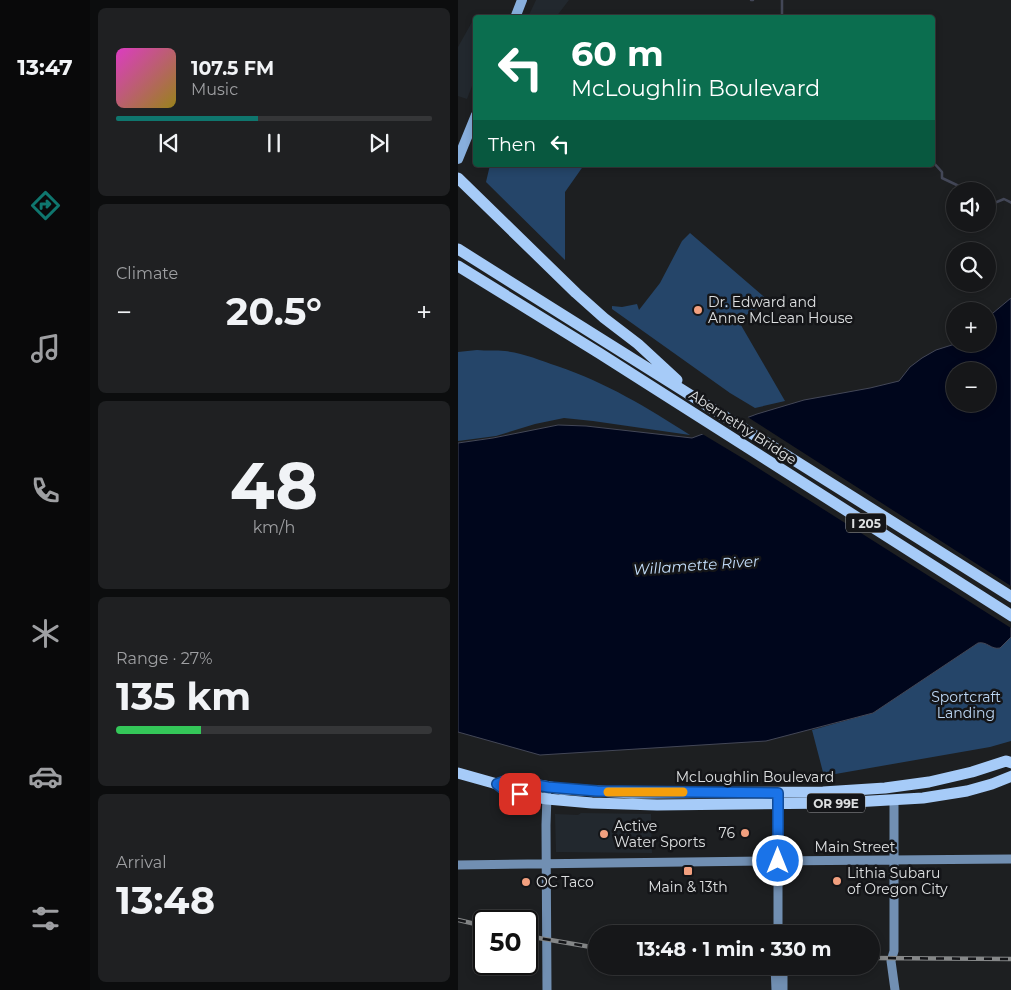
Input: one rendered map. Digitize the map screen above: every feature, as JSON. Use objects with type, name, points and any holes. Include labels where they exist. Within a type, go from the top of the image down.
[{"type":"highway","points":[[458,178],[576,294],[638,344],[699,400]]},
{"type":"highway","name":"Abernethy Bridge","points":[[458,249],[1012,597]]},
{"type":"highway","name":"Abernethy Bridge","points":[[458,266],[591,348],[1012,616]]},
{"type":"highway","name":"McLoughlin Boulevard","points":[[458,773],[497,784],[507,792],[547,799],[624,804],[778,798],[906,786],[950,778],[1006,761],[1012,763]]},
{"type":"highway","name":"McLoughlin Boulevard","points":[[497,784],[508,780],[548,787],[633,792],[778,798],[894,800],[955,793],[992,784],[1012,776]]},
{"type":"main road","points":[[516,15],[522,0]]},
{"type":"main road","points":[[458,159],[473,123]]},
{"type":"street","points":[[547,990],[546,864],[548,787]]},
{"type":"street","points":[[778,798],[778,925]]},
{"type":"street","points":[[894,800],[894,952],[892,961],[895,990]]},
{"type":"street","name":"Main Street","points":[[458,865],[1012,859]]},
{"type":"street","points":[[775,975],[776,990]]},
{"type":"street","points":[[783,975],[783,990]]},
{"type":"shaded area","points":[[536,0],[569,0],[558,15],[529,15]]},
{"type":"shaded area","points":[[473,22],[473,83],[467,99],[458,96],[458,47]]},
{"type":"shaded area","name":"Active Water Sports","points":[[581,813],[651,814],[652,853],[556,852],[555,814],[578,815]]},
{"type":"green space","points":[[490,167],[583,167],[565,192],[565,260],[486,182]]},
{"type":"green space","points":[[690,233],[769,301],[738,320],[785,401],[755,408],[730,393],[612,309],[612,306],[622,307],[637,304],[639,310],[660,283],[682,241]]},
{"type":"green space","points":[[477,350],[518,353],[593,380],[626,396],[690,435],[564,418],[535,424],[496,436],[458,441],[458,352]]},
{"type":"green space","name":"Sportcraft Landing","points":[[1011,637],[1011,741],[990,747],[824,776],[812,730],[873,713],[978,643],[1000,648]]},
{"type":"water","name":"Willamette River","points":[[1011,298],[1011,637],[1000,648],[978,643],[873,713],[766,741],[540,755],[458,732],[458,443],[558,425],[586,426],[692,438],[757,414],[804,400],[899,381],[910,367],[936,350],[946,347],[946,352],[996,352],[996,310]]},
{"type":"pier","points":[[746,416],[1011,586],[1011,628],[699,432]]},
{"type":"waterway","points":[[782,0],[782,15]]},
{"type":"waterway","points":[[935,164],[942,172],[942,178],[950,182]]},
{"type":"waterway","points":[[996,202],[1004,199],[1012,203]]},
{"type":"railway","points":[[458,920],[473,923]]},
{"type":"railway","points":[[538,938],[588,946]]},
{"type":"railway","points":[[880,958],[1012,959]]},
{"type":"slow traffic","points":[[608,792],[683,792]]},
{"type":"place","name":"Dr. Edward and Anne McLean House","points":[[698,310]]},
{"type":"place","name":"76","points":[[745,833]]},
{"type":"place","name":"Active Water Sports","points":[[604,834]]},
{"type":"place","name":"Main & 13th","points":[[688,871]]},
{"type":"place","name":"Lithia Subaru of Oregon City","points":[[837,881]]},
{"type":"place","name":"OC Taco","points":[[526,882]]},
{"type":"route","points":[[520,794],[507,792],[497,784],[508,780],[548,787],[597,791],[778,793],[778,861]]}]
